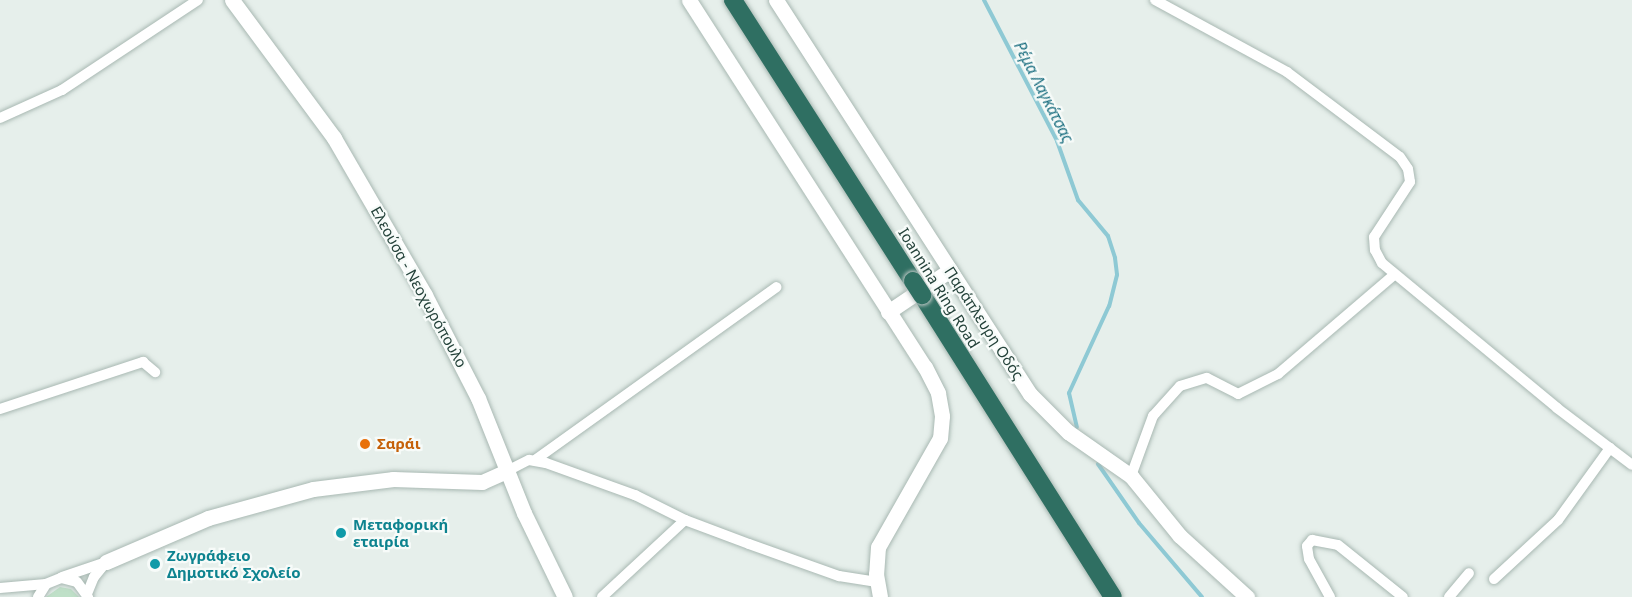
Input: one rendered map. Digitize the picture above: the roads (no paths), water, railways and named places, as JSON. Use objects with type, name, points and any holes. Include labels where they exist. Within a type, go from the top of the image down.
[{"type":"highway","name":"Ioannina Ring Road","points":[[733,0],[1113,597]]},
{"type":"street","points":[[0,118],[62,90],[198,0]]},
{"type":"street","name":"Ελεούσα - Νεοχωρόπουλο","points":[[232,0],[312,105],[359,178],[468,376],[507,471],[565,597]]},
{"type":"street","points":[[535,460],[635,495],[685,520],[878,589],[881,538],[936,448],[942,416],[931,379],[690,0]]},
{"type":"street","name":"Παράπλευρη Οδός","points":[[776,0],[1030,394],[1068,432],[1131,476],[1180,536],[1247,597]]},
{"type":"street","points":[[1155,0],[1287,72],[1404,162],[1410,172],[1409,185],[1374,241],[1379,259],[1394,275],[1632,465]]},
{"type":"street","points":[[888,312],[950,270]]},
{"type":"street","points":[[1131,476],[1150,421],[1180,386],[1207,378],[1238,394],[1268,379],[1293,364],[1360,301],[1394,275]]},
{"type":"street","points":[[0,589],[46,584],[208,518],[312,489],[413,478],[482,482],[535,460],[777,287]]},
{"type":"street","points":[[0,410],[142,362],[155,372]]},
{"type":"street","points":[[1494,579],[1558,520],[1610,448]]},
{"type":"street","points":[[602,597],[685,520]]},
{"type":"street","points":[[1330,597],[1309,559],[1307,546],[1312,540],[1338,545],[1403,597]]},
{"type":"street","points":[[87,596],[94,577],[106,561]]},
{"type":"street","points":[[1449,597],[1469,573]]},
{"type":"street","points":[[61,578],[77,582],[87,596]]},
{"type":"street","points":[[38,597],[46,584]]},
{"type":"street","points":[[0,589],[12,597]]},
{"type":"waterway","name":"Ρέμα Λαγκάτσας","points":[[984,0],[1057,141],[1078,200],[1108,236],[1115,258],[1117,275],[1109,306],[1069,393],[1077,427]]},
{"type":"waterway","name":"Ρέμα Λαγκάτσας","points":[[1098,464],[1139,523],[1202,597]]},
{"type":"place","name":"Σαράι","points":[[365,444]]},
{"type":"place","name":"Μεταφορική εταιρία","points":[[341,533]]},
{"type":"place","name":"Ζωγράφειο Δημοτικό Σχολείο","points":[[155,564]]}]
